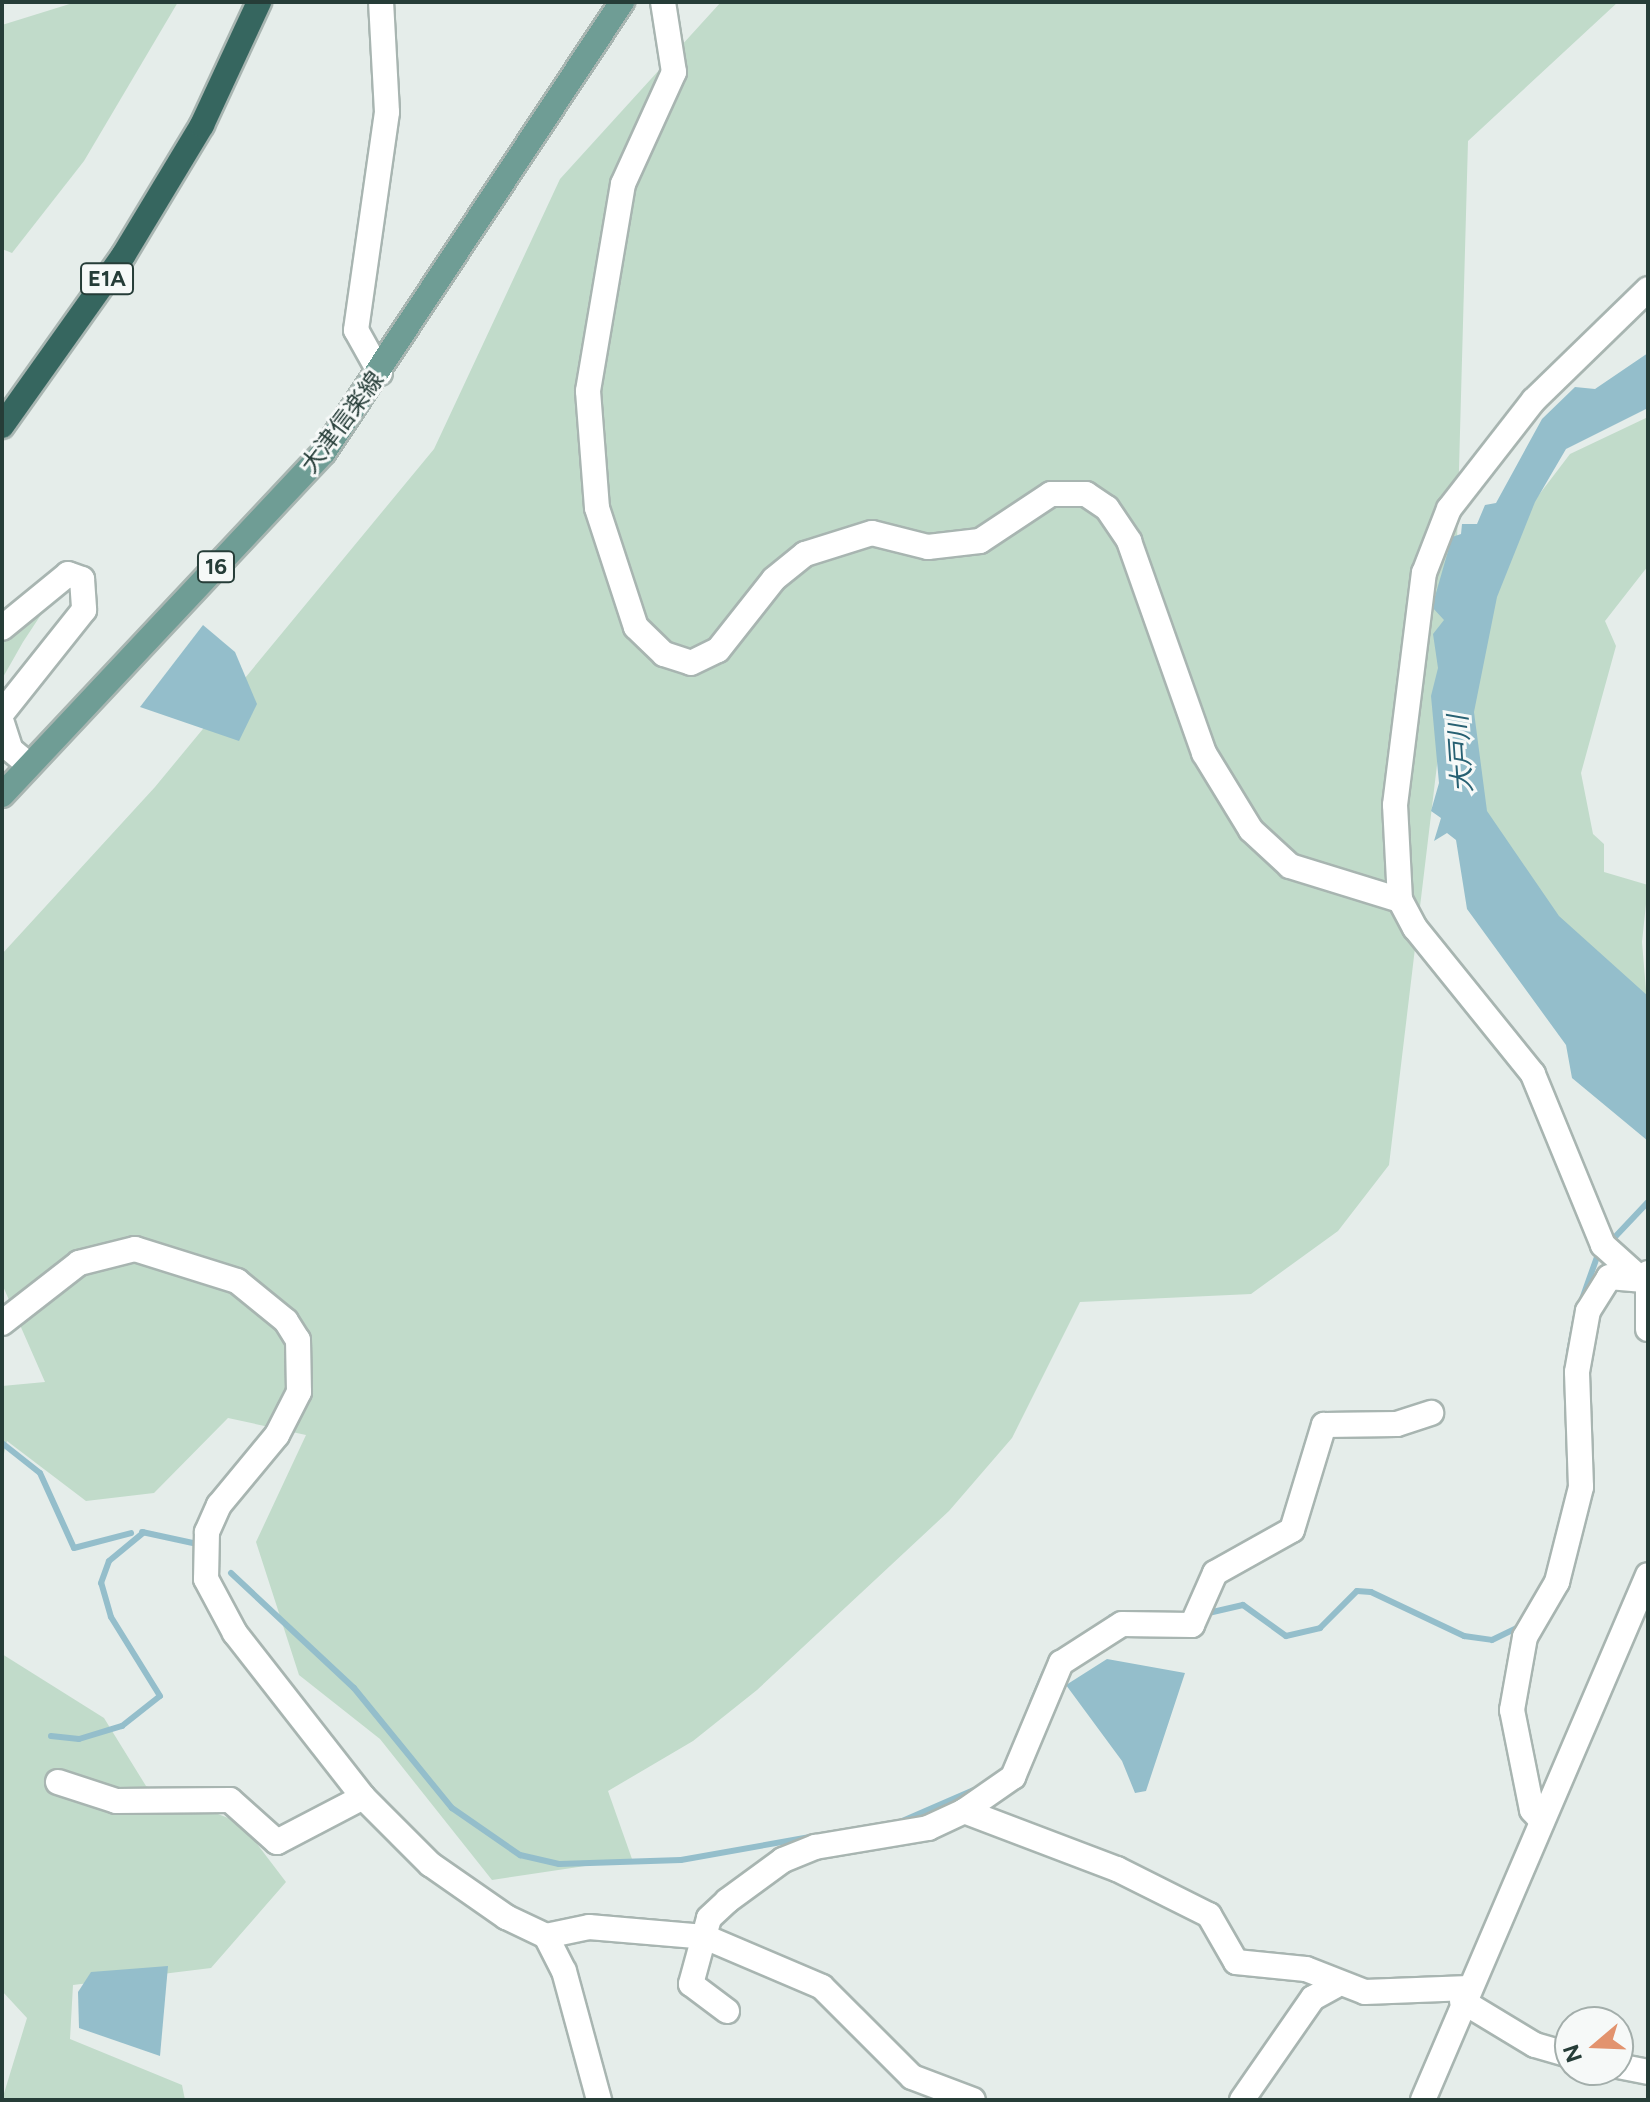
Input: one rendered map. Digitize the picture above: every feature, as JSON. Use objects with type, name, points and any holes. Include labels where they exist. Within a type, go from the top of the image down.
[{"type":"highway","name":"E1A","points":[[2,426],[123,256],[202,125],[259,2]]},
{"type":"main road","name":"大津信楽線","points":[[2,795],[324,452],[380,373],[616,11]]},
{"type":"street","points":[[380,373],[356,330],[387,112],[381,2]]},
{"type":"street","points":[[663,2],[674,72],[623,184],[588,391],[597,508],[636,627],[664,654],[691,663],[718,650],[774,579],[805,554],[872,533],[928,547],[980,541],[1051,494],[1086,494],[1107,508],[1129,541],[1204,753],[1251,830],[1290,866],[1400,900]]},
{"type":"street","points":[[1648,289],[1534,400],[1449,509],[1424,573],[1406,680],[1395,805],[1400,900],[1533,1074],[1603,1245],[1646,1279],[1648,1329]]},
{"type":"street","points":[[2,628],[68,574],[82,579],[84,610],[2,713]]},
{"type":"street","points":[[2,723],[11,750],[29,765]]},
{"type":"street","points":[[2,1323],[79,1263],[135,1249],[237,1281],[286,1321],[298,1340],[299,1392],[277,1435],[219,1505],[207,1532],[206,1579],[235,1633],[363,1797],[449,1879],[546,1936],[564,1971],[599,2100]]},
{"type":"street","points":[[1542,1821],[1532,1810],[1512,1710],[1525,1637],[1557,1582],[1581,1487],[1580,1337],[1609,1277],[1646,1279]]},
{"type":"street","points":[[727,2011],[691,1984],[709,1918],[783,1860],[928,1828],[964,1811],[1013,1777],[1061,1663],[1122,1624],[1200,1614],[1215,1573],[1292,1530],[1324,1425],[1397,1424],[1431,1413]]},
{"type":"street","points":[[1423,2100],[1465,1994],[1648,1575]]},
{"type":"street","points":[[58,1782],[116,1801],[230,1800],[277,1842],[363,1797]]},
{"type":"street","points":[[964,1811],[1117,1869],[1209,1915],[1236,1962],[1306,1969],[1335,1986],[1393,1993],[1465,1994],[1535,2045],[1554,2050]]},
{"type":"street","points":[[546,1936],[589,1927],[705,1937],[822,1987],[912,2077],[973,2100]]},
{"type":"street","points":[[1242,2100],[1313,1998],[1335,1986]]},
{"type":"green space","points":[[76,2],[178,2],[84,161],[12,253],[2,249],[2,25]]},
{"type":"green space","points":[[721,2],[1618,2],[1468,141],[1455,615],[1389,1165],[1338,1231],[1251,1294],[1080,1302],[1012,1438],[949,1511],[757,1690],[693,1741],[608,1791],[632,1859],[492,1880],[380,1739],[299,1675],[256,1542],[306,1435],[228,1418],[154,1493],[86,1501],[7,1441],[2,1462],[2,1386],[45,1382],[2,1284],[2,954],[155,787],[434,449],[560,179]]},
{"type":"green space","points":[[1648,417],[1648,566],[1605,621],[1616,646],[1581,773],[1593,834],[1604,844],[1604,872],[1648,885],[1642,942],[1648,1014],[1617,992],[1479,822],[1465,712],[1503,542],[1570,454]]},
{"type":"green space","points":[[54,595],[23,642],[2,679],[2,633]]},
{"type":"green space","points":[[2,1654],[104,1718],[146,1786],[241,1823],[286,1882],[211,1968],[73,1985],[70,2039],[182,2085],[185,2100],[2,2100],[27,2018],[2,1991]]},
{"type":"water","name":"大戸川","points":[[1648,353],[1648,408],[1566,449],[1535,502],[1497,597],[1474,712],[1487,811],[1559,916],[1648,996],[1648,1141],[1572,1078],[1566,1045],[1467,909],[1456,840],[1447,833],[1434,841],[1441,818],[1431,811],[1439,783],[1431,696],[1438,668],[1433,634],[1444,620],[1432,607],[1452,537],[1461,534],[1462,524],[1477,524],[1485,505],[1496,503],[1542,419],[1575,387],[1595,389]]},
{"type":"water","points":[[203,625],[235,652],[257,704],[239,741],[140,707]]},
{"type":"water","points":[[1107,1659],[1185,1673],[1146,1791],[1135,1793],[1122,1761],[1066,1685]]},
{"type":"water","points":[[168,1966],[160,2056],[79,2028],[78,1992],[91,1972]]},
{"type":"waterway","points":[[1614,1238],[1648,1202]]},
{"type":"waterway","points":[[1581,1302],[1597,1257]]},
{"type":"waterway","points":[[1569,1352],[1576,1316]]},
{"type":"waterway","points":[[2,1443],[40,1473],[74,1548],[131,1533]]},
{"type":"waterway","points":[[142,1532],[193,1543]]},
{"type":"waterway","points":[[51,1736],[79,1739],[122,1726],[160,1696],[111,1617],[101,1583],[109,1561],[144,1532]]},
{"type":"waterway","points":[[231,1573],[354,1688],[452,1808],[520,1855],[559,1864],[681,1860],[810,1837]]},
{"type":"waterway","points":[[1204,1614],[1243,1605],[1286,1636],[1320,1628],[1357,1591],[1371,1592],[1464,1636],[1492,1640],[1519,1627]]},
{"type":"waterway","points":[[1111,1617],[1150,1613]]},
{"type":"waterway","points":[[1032,1702],[1045,1672]]},
{"type":"waterway","points":[[900,1822],[974,1790]]}]
